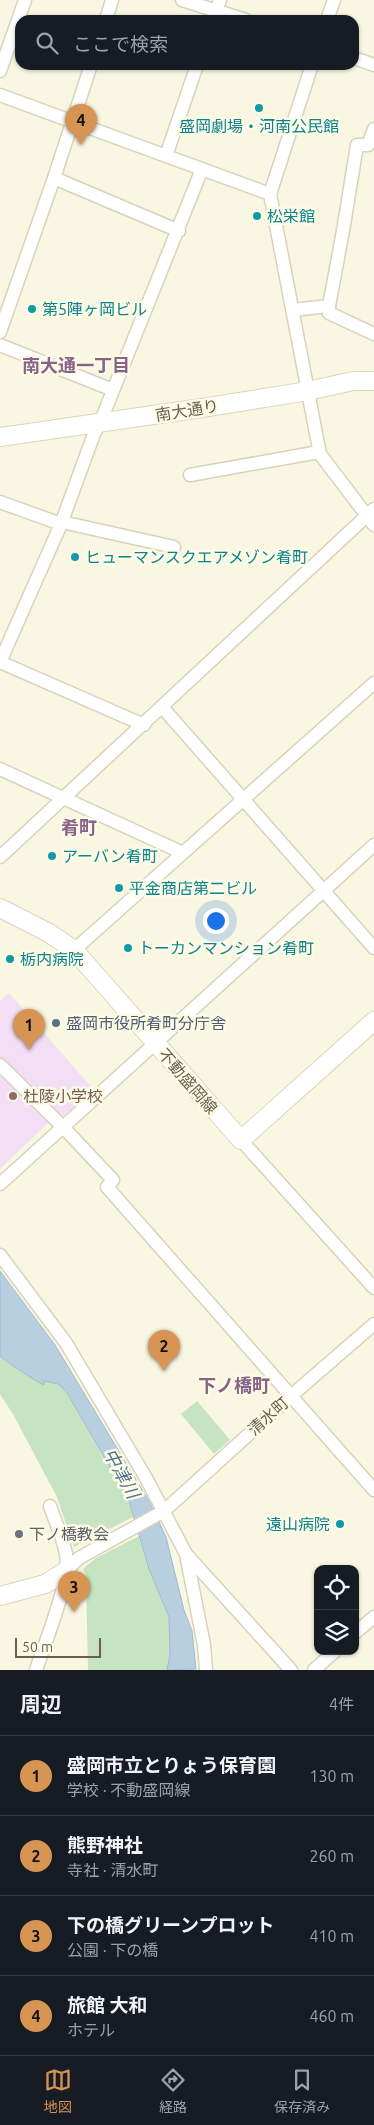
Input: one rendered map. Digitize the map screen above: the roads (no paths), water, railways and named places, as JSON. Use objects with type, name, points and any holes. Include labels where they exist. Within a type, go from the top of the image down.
[{"type":"main road","name":"南大通り","points":[[0,437],[308,391],[353,381],[374,381]]},
{"type":"main road","name":"不動盛岡線","points":[[0,908],[49,933],[74,950],[240,1140]]},
{"type":"main road","points":[[240,1140],[374,1021]]},
{"type":"main road","points":[[0,1596],[45,1584],[72,1565]]},
{"type":"street","points":[[20,15],[25,0]]},
{"type":"street","points":[[108,15],[112,0]]},
{"type":"street","points":[[182,0],[229,15]]},
{"type":"street","points":[[329,15],[334,0]]},
{"type":"street","points":[[0,71],[15,28]]},
{"type":"street","points":[[359,60],[374,65]]},
{"type":"street","points":[[0,332],[89,70]]},
{"type":"street","points":[[166,156],[195,70]]},
{"type":"street","points":[[0,857],[63,797],[371,517],[319,452],[270,194],[310,70]]},
{"type":"street","points":[[0,95],[270,194]]},
{"type":"street","points":[[374,129],[368,145],[357,145],[344,231],[329,306],[329,313],[374,334]]},
{"type":"street","points":[[144,725],[0,662],[61,523],[94,434],[179,231],[202,170]]},
{"type":"street","points":[[54,178],[179,231]]},
{"type":"street","points":[[292,310],[329,306]]},
{"type":"street","points":[[0,345],[113,390]]},
{"type":"street","points":[[190,475],[319,452]]},
{"type":"street","points":[[0,502],[61,523],[174,547]]},
{"type":"street","points":[[74,950],[374,683]]},
{"type":"street","points":[[162,707],[374,948]]},
{"type":"street","points":[[0,770],[183,853]]},
{"type":"street","points":[[0,1184],[374,845]]},
{"type":"street","points":[[0,1065],[113,1180],[107,1187],[374,1490]]},
{"type":"street","points":[[240,1140],[374,1288]]},
{"type":"street","points":[[0,1255],[66,1344],[146,1478],[161,1512],[186,1554],[291,1670]]},
{"type":"street","name":"清水町","points":[[72,1565],[161,1512],[374,1324]]},
{"type":"street","points":[[36,1670],[72,1565],[66,1555],[50,1506]]},
{"type":"street","points":[[186,1554],[204,1645],[206,1670]]},
{"type":"street","points":[[359,1630],[374,1617]]},
{"type":"street","points":[[314,1670],[331,1655]]},
{"type":"water","name":"中津川","points":[[0,1271],[55,1345],[150,1503],[166,1537],[184,1610],[192,1631],[196,1669],[167,1670],[170,1655],[169,1617],[149,1569],[129,1501],[66,1391],[58,1384],[44,1381],[44,1385],[40,1383],[0,1356]]},
{"type":"place","name":"盛岡劇場・河南公民館","points":[[259,108]]},
{"type":"place","name":"旅館 大和","points":[[81,145]]},
{"type":"place","name":"松栄館","points":[[257,216]]},
{"type":"place","name":"第5陣ヶ岡ビル","points":[[32,309]]},
{"type":"place","name":"ヒューマンスクエアメゾン肴町","points":[[75,557]]},
{"type":"place","name":"アーバン肴町","points":[[52,856]]},
{"type":"place","name":"平金商店第二ビル","points":[[119,888]]},
{"type":"place","name":"トーカンマンション肴町","points":[[128,948]]},
{"type":"place","name":"栃内病院","points":[[10,959]]},
{"type":"place","name":"盛岡市役所肴町分庁舎","points":[[56,1023]]},
{"type":"place","name":"盛岡市立とりょう保育園","points":[[29,1050]]},
{"type":"place","name":"杜陵小学校","points":[[13,1096]]},
{"type":"place","name":"熊野神社","points":[[164,1371]]},
{"type":"place","name":"遠山病院","points":[[340,1524]]},
{"type":"place","name":"下ノ橋教会","points":[[19,1534]]},
{"type":"place","name":"下の橋グリーンプロット","points":[[74,1612]]},
{"type":"district","name":"南大通一丁目","points":[[76,365]]},
{"type":"district","name":"肴町","points":[[79,827]]},
{"type":"district","name":"下ノ橋町","points":[[234,1385]]}]
